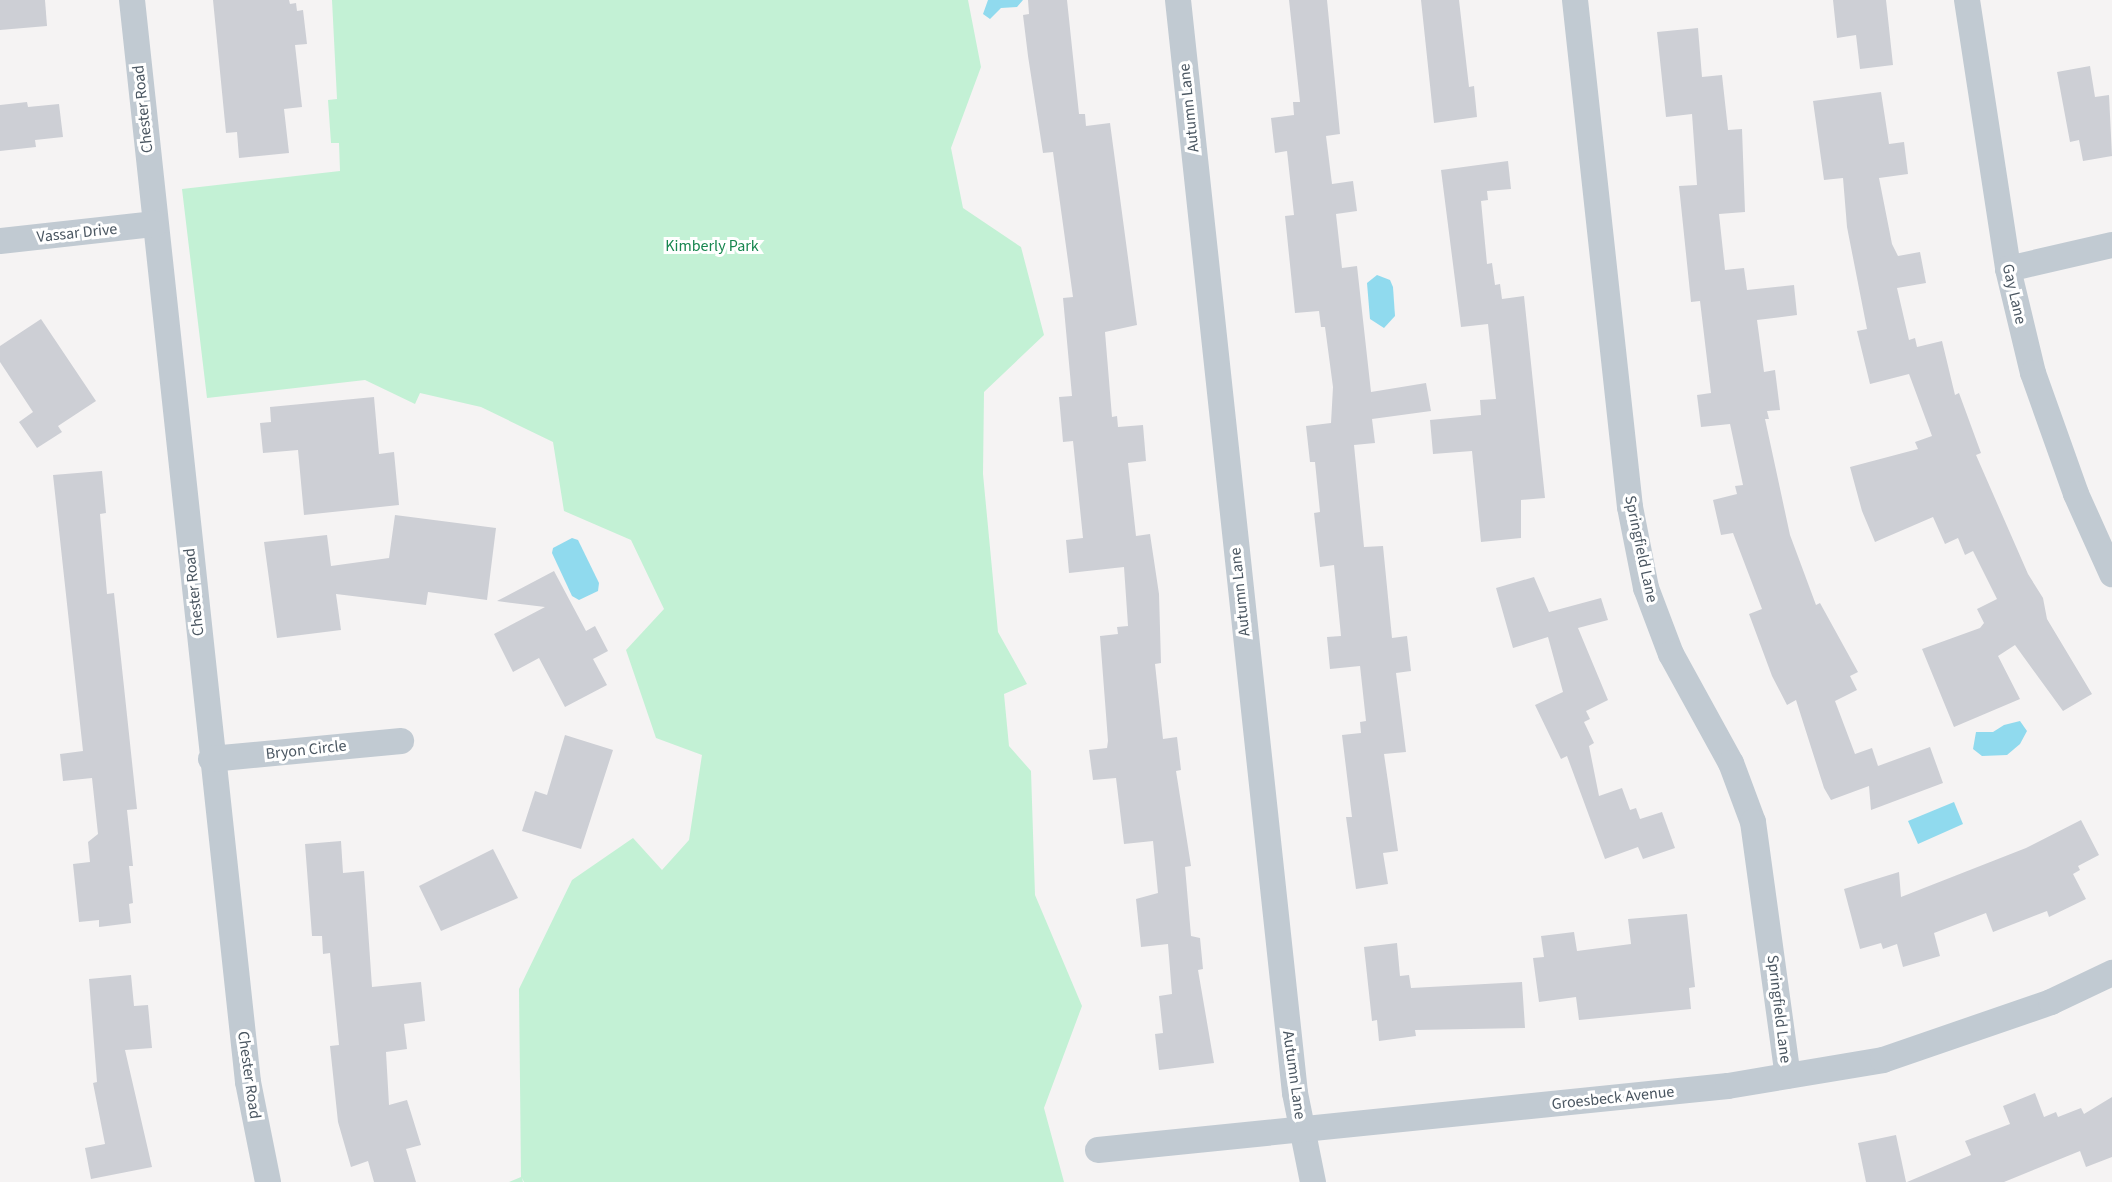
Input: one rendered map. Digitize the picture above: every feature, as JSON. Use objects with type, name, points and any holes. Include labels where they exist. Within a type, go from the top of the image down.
[{"type":"street","name":"Chester Road","points":[[132,0],[211,759],[248,1082],[268,1182]]},
{"type":"street","name":"Autumn Lane","points":[[1178,0],[1288,1034],[1302,1130],[1313,1182]]},
{"type":"street","name":"Springfield Lane","points":[[1575,0],[1632,518],[1646,588],[1671,654],[1731,763],[1753,822],[1788,1076]]},
{"type":"street","name":"Gay Lane","points":[[1967,0],[2008,269],[2053,434],[2112,574]]},
{"type":"street","name":"Vassar Drive","points":[[0,241],[155,224]]},
{"type":"street","points":[[2008,269],[2112,245]]},
{"type":"street","name":"Bryon Circle","points":[[211,759],[400,741]]},
{"type":"street","name":"Groesbeck Avenue","points":[[1098,1150],[1302,1130],[1788,1076],[1883,1060],[1970,1033],[2051,1002],[2112,974]]},
{"type":"green space","name":"Kimberly Park","points":[[332,0],[968,0],[981,67],[951,148],[963,208],[1021,247],[1044,335],[984,392],[983,474],[998,632],[1027,684],[1004,694],[1009,746],[1031,771],[1035,895],[1082,1006],[1044,1108],[1064,1182],[524,1182],[522,1178],[523,1182],[509,1182],[521,1177],[519,989],[572,880],[633,838],[662,870],[689,840],[702,755],[656,738],[626,650],[664,609],[631,540],[564,511],[553,442],[481,407],[420,393],[415,404],[365,380],[207,398],[182,189],[340,171],[339,143],[331,143],[328,100],[337,99]]},
{"type":"water","points":[[988,0],[1023,0],[1017,7],[1001,8],[990,19],[983,14]]},
{"type":"water","points":[[1377,275],[1390,280],[1393,287],[1395,316],[1384,328],[1370,319],[1367,283]]},
{"type":"water","points":[[572,538],[578,540],[599,583],[598,591],[579,600],[572,596],[552,553],[553,548]]},
{"type":"water","points":[[2020,721],[2027,731],[2020,744],[2007,755],[1982,756],[1973,749],[1976,732],[1993,732],[2004,725]]},
{"type":"water","points":[[1954,802],[1963,824],[1918,844],[1908,821]]},
{"type":"building","points":[[0,0],[45,0],[47,26],[0,30]]},
{"type":"building","points":[[213,0],[289,0],[290,4],[296,3],[297,11],[303,10],[307,44],[295,45],[302,107],[284,109],[289,153],[239,158],[237,132],[226,133]]},
{"type":"building","points":[[1028,0],[1067,0],[1079,114],[1085,114],[1086,126],[1110,123],[1137,325],[1105,332],[1112,417],[1117,416],[1118,427],[1143,425],[1146,461],[1128,463],[1136,536],[1150,534],[1159,594],[1161,663],[1155,664],[1163,739],[1177,737],[1181,770],[1176,771],[1191,866],[1185,867],[1191,936],[1200,938],[1203,969],[1198,970],[1214,1063],[1159,1070],[1155,1034],[1163,1033],[1159,996],[1172,994],[1168,944],[1141,947],[1136,899],[1158,893],[1153,841],[1124,844],[1116,778],[1093,780],[1089,750],[1107,748],[1108,741],[1100,636],[1118,634],[1117,627],[1128,626],[1124,567],[1069,573],[1066,540],[1083,538],[1073,441],[1063,442],[1059,397],[1072,396],[1063,298],[1073,297],[1053,152],[1043,153],[1028,56],[1023,15],[1029,14]]},
{"type":"building","points":[[1289,0],[1327,0],[1340,134],[1326,136],[1332,184],[1353,181],[1357,211],[1336,214],[1342,268],[1357,266],[1371,392],[1426,383],[1431,411],[1372,419],[1375,443],[1354,445],[1364,547],[1383,546],[1392,638],[1407,636],[1411,671],[1396,673],[1406,752],[1384,754],[1398,851],[1383,853],[1388,884],[1356,889],[1346,817],[1352,817],[1342,735],[1361,733],[1360,722],[1366,721],[1360,666],[1330,669],[1327,637],[1341,636],[1334,565],[1320,567],[1314,513],[1320,512],[1315,462],[1310,462],[1306,426],[1331,423],[1333,387],[1325,327],[1321,327],[1319,311],[1295,313],[1285,216],[1294,215],[1287,151],[1275,153],[1271,118],[1294,115],[1293,102],[1300,102]]},
{"type":"building","points":[[1421,0],[1459,0],[1469,87],[1474,86],[1477,117],[1434,123]]},
{"type":"building","points":[[1833,0],[1886,0],[1893,65],[1860,69],[1856,35],[1837,38]]},
{"type":"building","points":[[1698,28],[1702,77],[1722,75],[1728,130],[1742,129],[1745,212],[1719,214],[1725,270],[1744,268],[1747,290],[1794,285],[1797,315],[1757,320],[1764,372],[1775,370],[1780,410],[1767,411],[1769,419],[1765,419],[1790,535],[1816,605],[1820,603],[1858,672],[1850,676],[1857,690],[1835,701],[1855,754],[1872,748],[1878,766],[1930,747],[1943,783],[1871,810],[1869,786],[1831,800],[1824,788],[1796,700],[1787,705],[1772,676],[1749,614],[1762,609],[1733,533],[1721,535],[1713,500],[1737,494],[1735,486],[1743,485],[1730,424],[1701,427],[1697,395],[1711,393],[1700,301],[1691,302],[1679,186],[1697,185],[1692,114],[1666,117],[1657,32]]},
{"type":"building","points":[[2090,66],[2095,97],[2109,95],[2112,156],[2083,161],[2079,140],[2070,142],[2057,72]]},
{"type":"building","points":[[1881,92],[1889,144],[1904,142],[1908,174],[1879,178],[1892,244],[1898,256],[1920,252],[1926,283],[1897,288],[1909,340],[1915,338],[1917,347],[1942,341],[1955,395],[1959,393],[1981,453],[1976,455],[2028,574],[2043,598],[2047,619],[2092,694],[2063,711],[2015,645],[1998,656],[2020,699],[1954,727],[1922,649],[1980,628],[1984,623],[1977,609],[1997,599],[1973,551],[1965,555],[1958,538],[1945,544],[1933,517],[1875,542],[1862,511],[1850,467],[1918,449],[1915,442],[1932,436],[1909,374],[1870,384],[1857,331],[1867,329],[1847,227],[1843,178],[1824,180],[1813,101]]},
{"type":"building","points":[[27,102],[28,107],[59,104],[63,137],[35,140],[36,147],[0,151],[0,105]]},
{"type":"building","points":[[1508,161],[1511,189],[1487,191],[1488,200],[1481,201],[1487,264],[1492,263],[1495,285],[1500,284],[1502,299],[1524,296],[1545,498],[1521,500],[1521,538],[1481,542],[1472,451],[1433,454],[1430,420],[1481,415],[1480,400],[1496,399],[1488,324],[1461,327],[1441,170]]},
{"type":"building","points":[[41,319],[96,401],[58,426],[62,432],[37,448],[19,422],[33,412],[0,362],[0,346]]},
{"type":"building","points":[[374,397],[379,454],[394,452],[399,505],[304,515],[298,450],[263,453],[260,423],[271,422],[270,407]]},
{"type":"building","points":[[102,471],[106,513],[100,514],[107,594],[114,593],[137,809],[127,810],[133,866],[129,866],[133,903],[129,904],[131,923],[99,927],[99,920],[79,922],[73,864],[90,862],[88,842],[98,834],[92,778],[63,781],[60,754],[83,751],[53,475]]},
{"type":"building","points":[[395,515],[496,528],[487,600],[428,592],[426,605],[336,594],[341,630],[277,638],[264,542],[327,535],[331,566],[389,558]]},
{"type":"building","points":[[554,571],[586,631],[595,626],[608,651],[593,659],[607,685],[565,707],[539,658],[513,672],[494,634],[545,607],[497,601]]},
{"type":"building","points":[[1534,577],[1549,612],[1601,598],[1608,620],[1578,628],[1608,700],[1586,711],[1590,719],[1584,722],[1594,743],[1589,746],[1599,796],[1622,788],[1630,810],[1636,808],[1640,819],[1662,812],[1675,848],[1643,859],[1638,847],[1605,859],[1567,756],[1561,759],[1535,705],[1563,692],[1548,637],[1513,648],[1496,588]]},
{"type":"building","points":[[565,735],[613,750],[581,849],[522,831],[535,791],[547,795]]},
{"type":"building","points":[[2081,820],[2099,855],[2078,866],[2080,870],[2073,874],[2086,899],[2049,917],[2047,911],[1993,932],[1986,913],[1934,933],[1940,956],[1903,967],[1897,944],[1883,949],[1881,943],[1860,949],[1844,889],[1899,872],[1901,897],[2026,848]]},
{"type":"building","points":[[341,841],[343,873],[364,871],[372,987],[421,982],[425,1021],[404,1024],[407,1049],[386,1052],[389,1105],[407,1100],[421,1145],[406,1149],[416,1182],[374,1182],[368,1161],[351,1167],[338,1122],[330,1046],[339,1045],[330,953],[323,954],[322,936],[312,936],[305,844]]},
{"type":"building","points":[[493,849],[518,898],[441,931],[419,886]]},
{"type":"building","points":[[1687,914],[1695,987],[1689,988],[1691,1009],[1579,1020],[1576,997],[1539,1002],[1533,958],[1544,957],[1541,936],[1574,932],[1577,951],[1631,944],[1628,919]]},
{"type":"building","points":[[1397,943],[1400,976],[1409,975],[1411,988],[1522,982],[1525,1028],[1415,1030],[1416,1036],[1379,1041],[1377,1020],[1372,1021],[1364,947]]},
{"type":"building","points":[[131,975],[134,1006],[148,1005],[152,1048],[125,1050],[152,1167],[91,1179],[85,1148],[105,1144],[93,1083],[97,1082],[89,979]]},
{"type":"building","points":[[2035,1093],[2044,1117],[2056,1112],[2058,1117],[2081,1108],[2084,1114],[2112,1097],[2112,1157],[2086,1167],[2080,1151],[2004,1182],[1907,1182],[1971,1155],[1965,1141],[2010,1124],[2003,1106]]},
{"type":"building","points":[[1896,1135],[1906,1182],[1866,1182],[1858,1143]]}]
